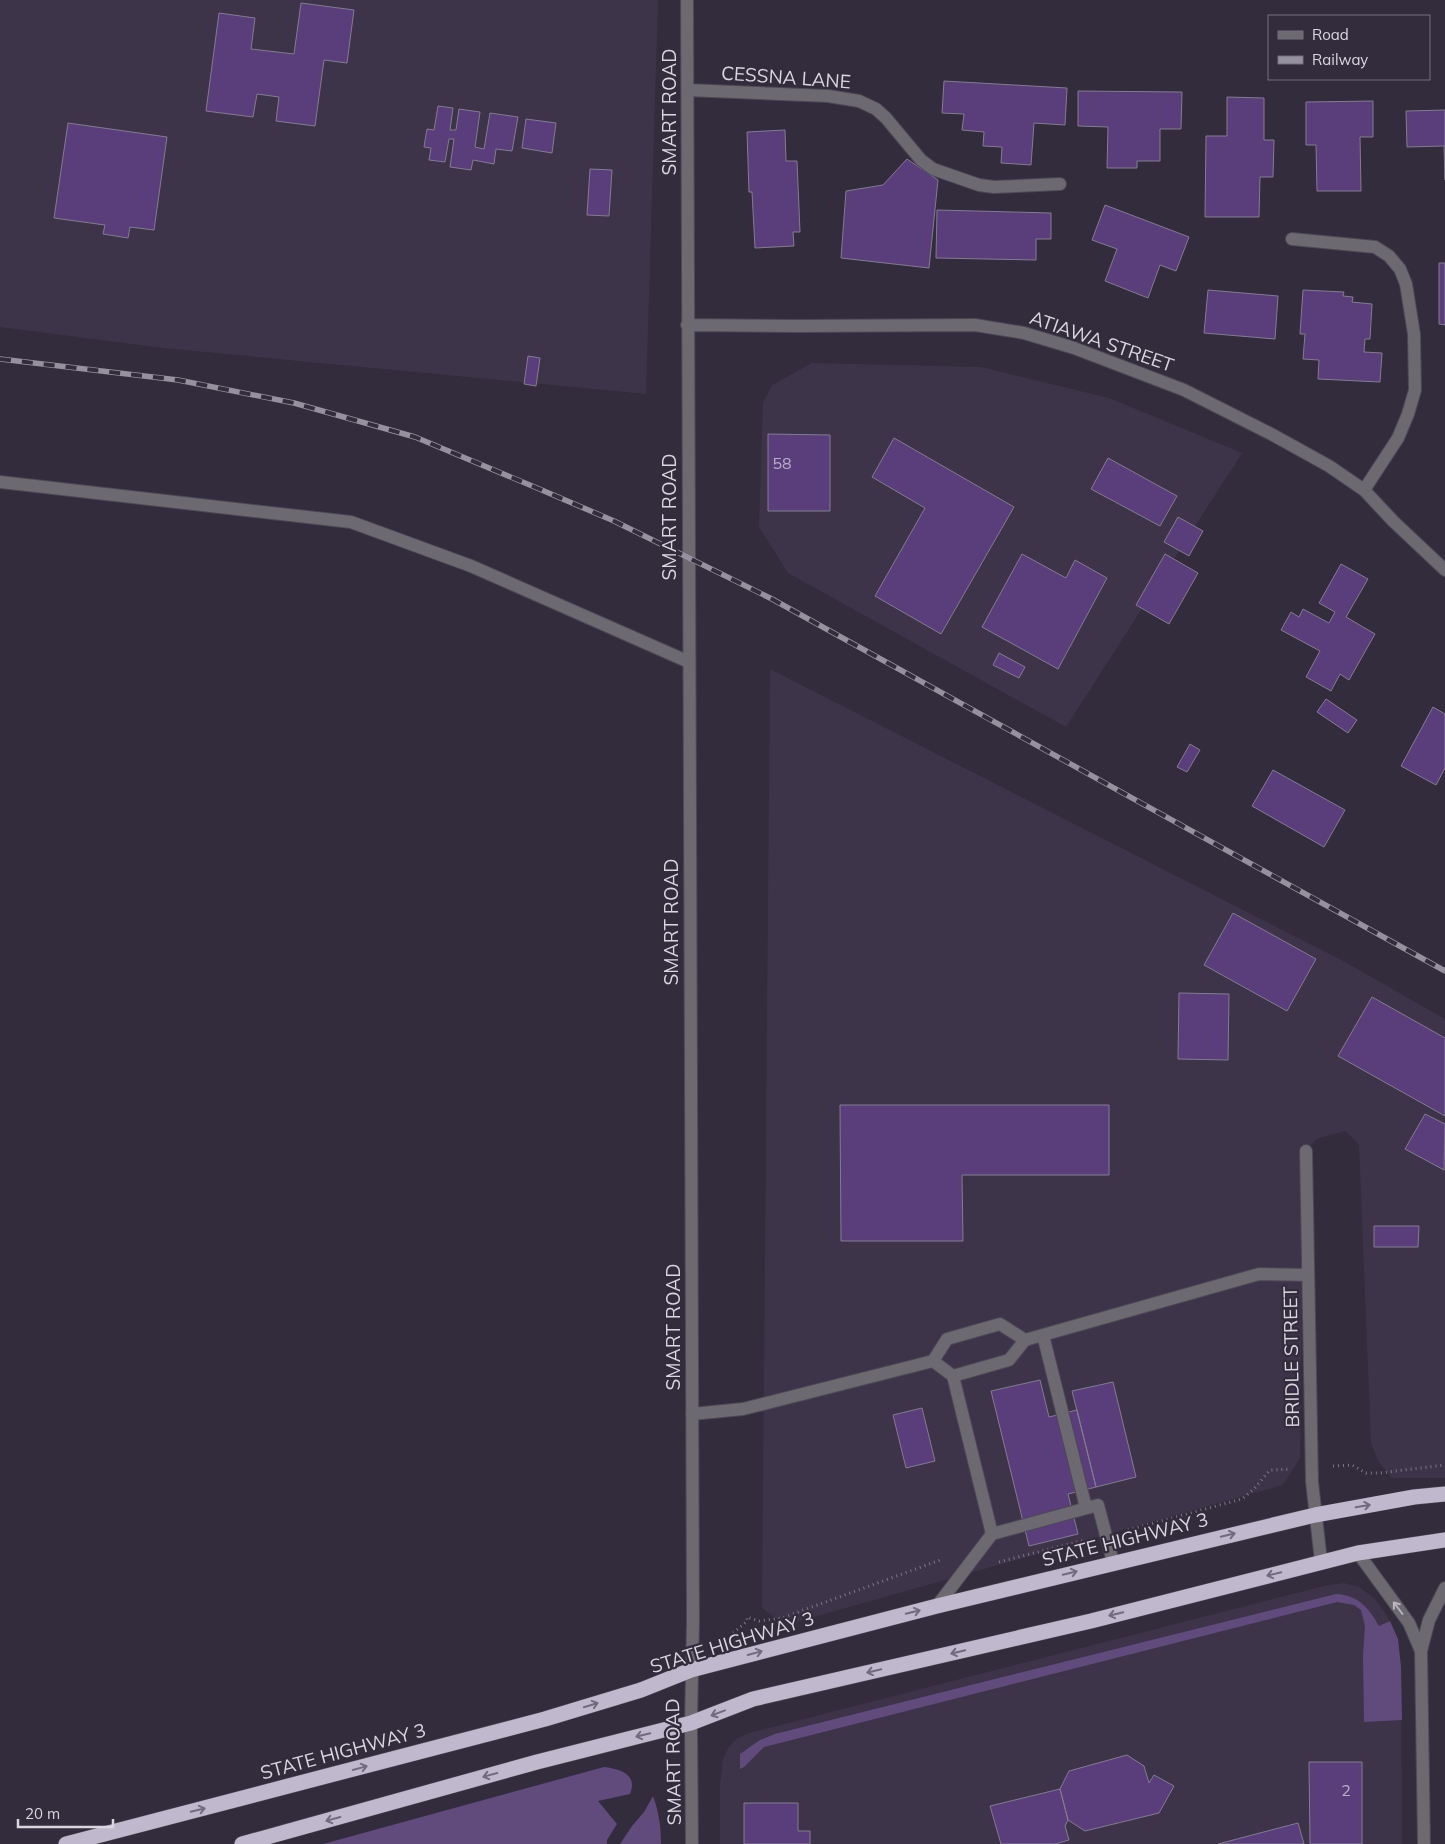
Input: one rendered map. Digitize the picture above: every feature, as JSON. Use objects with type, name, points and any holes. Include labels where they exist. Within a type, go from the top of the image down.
[{"type":"highway","name":"STATE HIGHWAY 3","points":[[66,1844],[545,1719],[641,1690],[691,1670],[937,1606],[1113,1562],[1315,1515],[1414,1496],[1445,1494]]},
{"type":"highway","points":[[242,1844],[537,1762],[691,1723],[753,1699],[1091,1621],[1321,1561],[1358,1553],[1445,1540]]},
{"type":"street","name":"SMART ROAD","points":[[687,0],[693,1622],[691,1670],[692,1844]]},
{"type":"street","name":"CESSNA LANE","points":[[688,90],[828,96],[858,101],[876,108],[921,160],[933,168],[979,185],[994,187],[1060,184]]},
{"type":"street","points":[[1292,239],[1375,247],[1389,256],[1400,269],[1406,284],[1414,334],[1415,390],[1398,438],[1364,490]]},
{"type":"street","name":"ATIAWA STREET","points":[[687,325],[975,325],[1024,333],[1074,348],[1184,390],[1274,434],[1329,466],[1364,490],[1393,521],[1445,570]]},
{"type":"street","points":[[0,482],[351,522],[471,566],[689,662]]},
{"type":"street","name":"BRIDLE STREET","points":[[1306,1151],[1312,1482],[1321,1561]]},
{"type":"street","points":[[953,1376],[1009,1360],[1025,1340],[1259,1274],[1308,1274]]},
{"type":"street","points":[[692,1414],[743,1409],[933,1361],[947,1339],[1000,1324],[1025,1340]]},
{"type":"street","points":[[1043,1335],[1086,1508]]},
{"type":"street","points":[[933,1361],[953,1376],[992,1534]]},
{"type":"street","points":[[937,1606],[992,1534],[1086,1508],[1098,1505],[1113,1562]]},
{"type":"street","points":[[1358,1553],[1409,1623],[1421,1651]]},
{"type":"street","points":[[1424,1844],[1421,1651],[1429,1620],[1445,1588]]},
{"type":"path","points":[[1344,1465],[1352,1465],[1366,1473],[1380,1473],[1445,1465]]},
{"type":"path","points":[[996,1563],[1222,1506],[1242,1499],[1254,1489],[1270,1470],[1276,1470]]},
{"type":"path","points":[[747,1621],[747,1617],[760,1621],[782,1618],[939,1559],[944,1559]]},
{"type":"shaded area","points":[[0,0],[658,0],[646,394],[163,348],[0,327]]},
{"type":"shaded area","points":[[812,363],[981,367],[1109,398],[1242,453],[1066,727],[788,573],[759,527],[763,403],[772,385]]},
{"type":"shaded area","points":[[770,669],[1347,963],[1445,1019],[1445,1478],[1392,1478],[1378,1461],[1371,1443],[1359,1144],[1345,1131],[1316,1139],[1304,1155],[1300,1458],[1283,1485],[785,1625],[762,1608]]},
{"type":"shaded area","points":[[1344,1583],[1359,1587],[1374,1598],[1386,1614],[1398,1639],[1401,1667],[1402,1844],[720,1844],[720,1784],[723,1759],[728,1748],[736,1739],[749,1733],[1328,1585]]},
{"type":"shaded area","points":[[1336,1594],[1357,1600],[1367,1608],[1379,1626],[1390,1621],[1398,1639],[1401,1667],[1402,1720],[1364,1722],[1363,1655],[1365,1626],[1361,1610],[1354,1605],[1337,1602],[764,1747],[740,1769],[740,1754],[760,1740],[775,1734]]},
{"type":"shaded area","points":[[604,1767],[621,1771],[630,1777],[632,1782],[630,1794],[598,1801],[617,1824],[607,1840],[607,1844],[323,1844]]},
{"type":"shaded area","points":[[653,1796],[661,1832],[661,1844],[620,1844],[644,1812]]},
{"type":"building","points":[[301,3],[354,10],[347,63],[324,60],[315,126],[276,121],[279,97],[257,94],[253,117],[206,111],[219,13],[255,18],[251,49],[294,54]]},
{"type":"building","points":[[944,81],[1067,88],[1065,125],[1034,123],[1031,165],[1001,163],[1002,147],[983,146],[984,132],[962,130],[964,114],[942,113]]},
{"type":"building","points":[[1078,91],[1182,92],[1181,129],[1160,129],[1160,161],[1137,161],[1137,168],[1107,168],[1108,127],[1078,126]]},
{"type":"building","points":[[1227,97],[1264,98],[1264,140],[1274,140],[1273,177],[1260,177],[1259,217],[1205,217],[1206,136],[1227,136]]},
{"type":"building","points":[[1373,101],[1373,137],[1360,137],[1361,191],[1317,191],[1316,145],[1306,145],[1306,102]]},
{"type":"building","points":[[438,106],[453,108],[450,130],[456,130],[459,109],[480,112],[475,147],[484,149],[490,113],[518,117],[512,151],[496,149],[494,164],[473,160],[471,170],[450,167],[454,139],[449,139],[445,162],[429,160],[431,148],[424,147],[427,129],[434,130]]},
{"type":"building","points":[[1445,110],[1445,180],[1444,146],[1407,147],[1406,111]]},
{"type":"building","points":[[526,119],[556,123],[552,153],[522,148]]},
{"type":"building","points":[[68,123],[167,137],[154,230],[130,227],[128,238],[103,234],[105,225],[54,218]]},
{"type":"building","points":[[785,130],[786,161],[797,161],[800,232],[793,232],[794,246],[755,248],[752,192],[749,192],[747,132]]},
{"type":"building","points":[[907,159],[938,180],[929,268],[841,258],[846,191],[883,185]]},
{"type":"building","points":[[590,169],[612,170],[609,216],[587,215]]},
{"type":"building","points":[[1105,205],[1189,237],[1176,271],[1160,265],[1148,298],[1105,281],[1117,249],[1092,240]]},
{"type":"building","points":[[937,210],[1051,213],[1051,239],[1036,239],[1036,260],[936,258]]},
{"type":"building","points":[[1439,263],[1445,263],[1445,325],[1439,324]]},
{"type":"building","points":[[1208,290],[1278,296],[1275,339],[1204,333]]},
{"type":"building","points":[[1303,290],[1344,292],[1343,296],[1353,297],[1352,302],[1372,304],[1370,339],[1365,339],[1364,352],[1382,353],[1380,382],[1318,379],[1319,360],[1303,359],[1305,334],[1300,334]]},
{"type":"building","points":[[528,356],[540,358],[536,386],[524,384]]},
{"type":"building","points":[[768,434],[830,435],[830,511],[768,511]]},
{"type":"building","points":[[894,438],[1014,507],[941,634],[875,596],[925,508],[872,477]]},
{"type":"building","points":[[1108,458],[1177,496],[1160,526],[1091,489]]},
{"type":"building","points":[[1178,517],[1203,531],[1189,556],[1164,542]]},
{"type":"building","points":[[1022,554],[1066,578],[1075,560],[1107,578],[1058,669],[982,627]]},
{"type":"building","points":[[1165,554],[1198,573],[1169,624],[1136,605]]},
{"type":"building","points":[[1341,564],[1368,579],[1346,617],[1375,634],[1349,680],[1340,674],[1331,691],[1306,677],[1320,651],[1281,630],[1291,612],[1299,617],[1303,609],[1329,623],[1335,612],[1319,603]]},
{"type":"building","points":[[999,653],[1025,667],[1019,678],[993,665]]},
{"type":"building","points":[[1326,699],[1357,720],[1348,733],[1317,712]]},
{"type":"building","points":[[1433,707],[1445,714],[1445,768],[1436,785],[1401,766]]},
{"type":"building","points":[[1190,744],[1200,750],[1187,772],[1177,767]]},
{"type":"building","points":[[1273,770],[1345,810],[1324,847],[1252,806]]},
{"type":"building","points":[[1233,913],[1316,959],[1287,1011],[1204,965]]},
{"type":"building","points":[[1179,993],[1229,994],[1228,1060],[1178,1059]]},
{"type":"building","points":[[1372,997],[1445,1038],[1445,1116],[1338,1056]]},
{"type":"building","points":[[840,1105],[1109,1105],[1109,1175],[962,1175],[963,1241],[841,1241]]},
{"type":"building","points":[[1425,1114],[1445,1124],[1444,1170],[1405,1149]]},
{"type":"building","points":[[1374,1226],[1419,1226],[1418,1247],[1374,1247]]},
{"type":"building","points":[[1040,1380],[1049,1417],[1077,1410],[1096,1487],[1068,1494],[1078,1534],[1029,1546],[991,1391]]},
{"type":"building","points":[[1113,1382],[1136,1477],[1096,1487],[1072,1391]]},
{"type":"building","points":[[922,1408],[935,1461],[906,1468],[893,1415]]},
{"type":"building","points":[[1127,1755],[1144,1766],[1149,1783],[1154,1775],[1174,1786],[1159,1813],[1085,1831],[1068,1820],[1060,1789],[1069,1771]]},
{"type":"building","points":[[1309,1762],[1362,1762],[1362,1844],[1310,1844]]},
{"type":"building","points":[[1060,1789],[1068,1820],[1065,1826],[1069,1840],[1055,1844],[1001,1844],[990,1806]]},
{"type":"building","points":[[744,1803],[798,1803],[798,1831],[810,1831],[810,1844],[744,1844]]},
{"type":"building","points":[[1298,1823],[1304,1844],[1218,1844]]},
{"type":"railway","points":[[0,359],[178,380],[294,403],[415,437],[537,488],[614,521],[772,599],[1445,971]]}]
